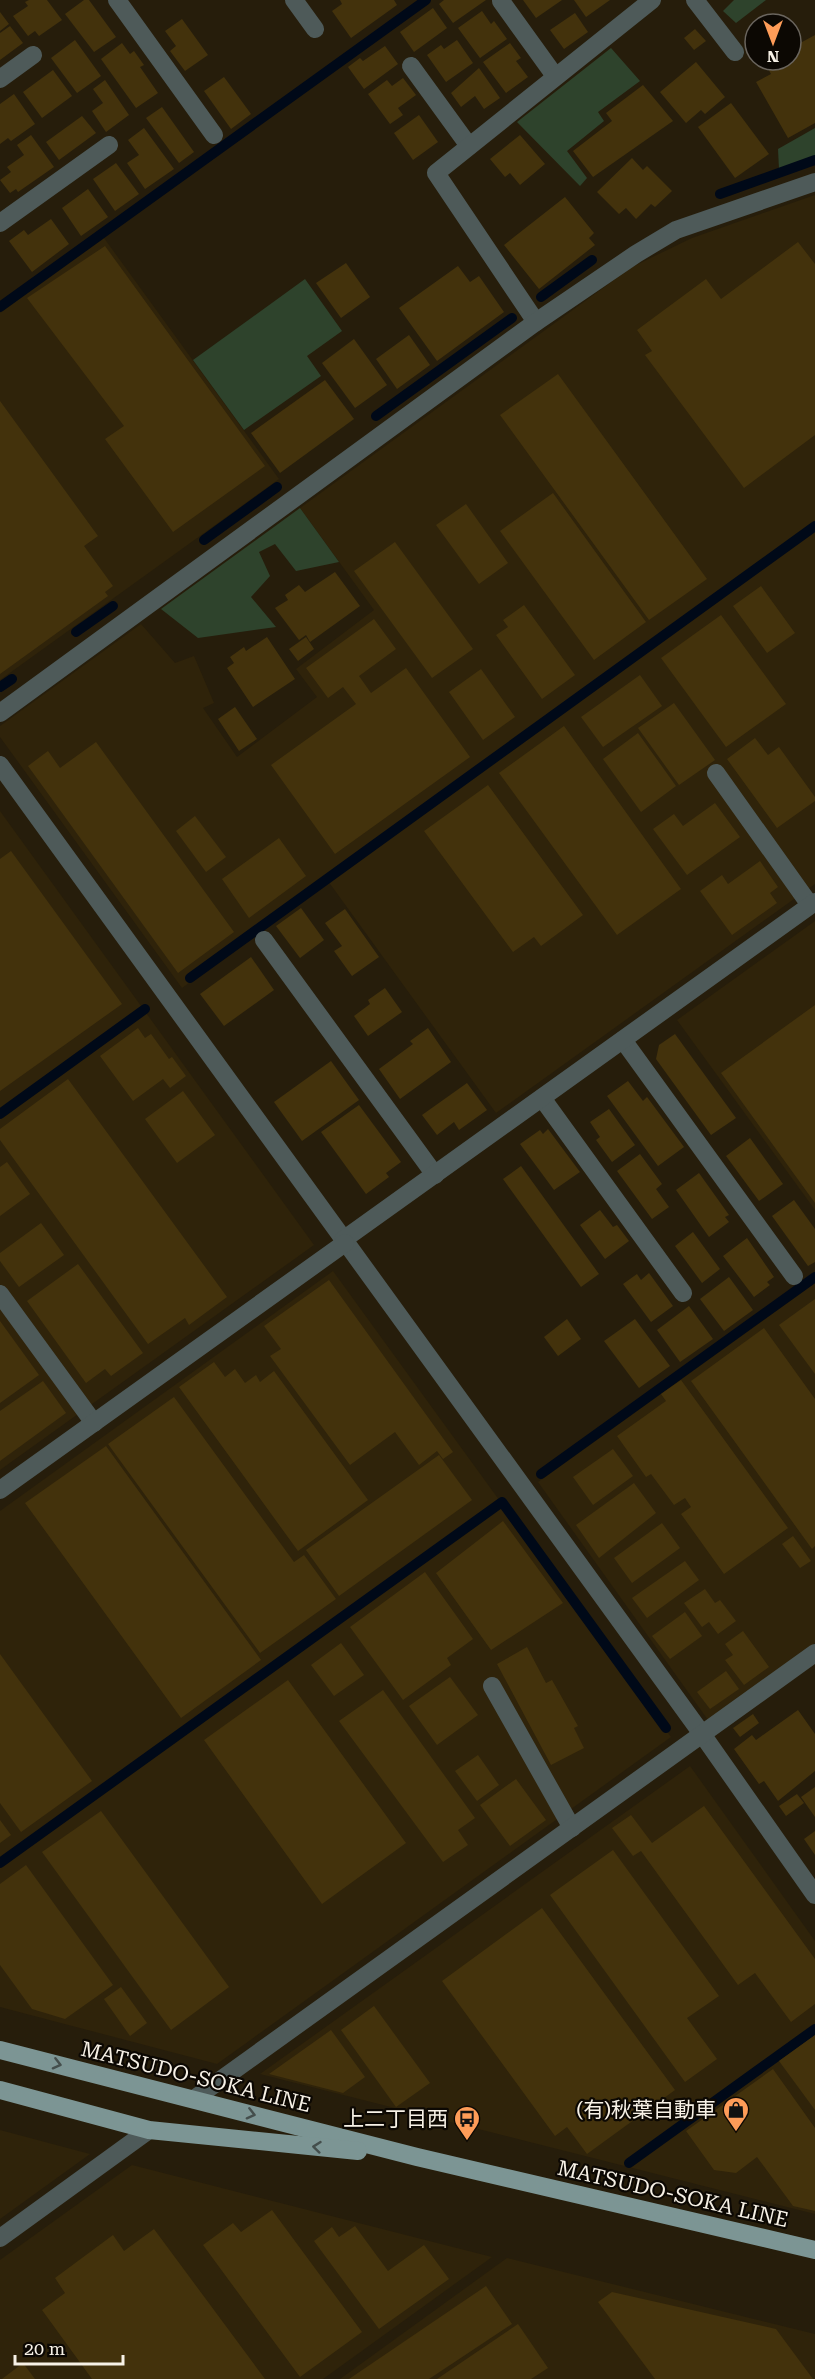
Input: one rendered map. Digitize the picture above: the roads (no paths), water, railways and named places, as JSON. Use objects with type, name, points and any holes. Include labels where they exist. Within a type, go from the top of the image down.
[{"type":"main road","name":"MATSUDO-SOKA LINE","points":[[0,2050],[417,2157],[815,2250]]},
{"type":"main road","name":"MATSUDO-SOKA LINE","points":[[0,2090],[149,2130],[417,2157]]},
{"type":"street","points":[[117,0],[214,135]]},
{"type":"street","points":[[294,0],[315,29]]},
{"type":"street","points":[[536,322],[436,173],[652,0]]},
{"type":"street","points":[[694,0],[735,52]]},
{"type":"street","points":[[501,1],[555,76]]},
{"type":"street","points":[[0,79],[33,55]]},
{"type":"street","points":[[411,66],[470,146]]},
{"type":"street","points":[[0,223],[109,145]]},
{"type":"street","points":[[0,713],[536,322],[636,254],[676,230],[815,182]]},
{"type":"street","points":[[0,765],[702,1734],[815,1895]]},
{"type":"street","points":[[0,1490],[813,903],[716,773]]},
{"type":"street","points":[[264,940],[435,1175]]},
{"type":"street","points":[[623,1040],[794,1276]]},
{"type":"street","points":[[542,1098],[683,1293]]},
{"type":"street","points":[[0,1294],[94,1423]]},
{"type":"street","points":[[194,2099],[815,1653]]},
{"type":"street","points":[[492,1686],[572,1828]]},
{"type":"street","points":[[0,2238],[149,2130]]},
{"type":"waterway","points":[[0,307],[426,0]]},
{"type":"waterway","points":[[720,194],[815,160]]},
{"type":"waterway","points":[[541,297],[592,260]]},
{"type":"waterway","points":[[376,416],[512,318]]},
{"type":"waterway","points":[[204,540],[277,487]]},
{"type":"waterway","points":[[190,978],[815,526]]},
{"type":"waterway","points":[[76,632],[113,606]]},
{"type":"waterway","points":[[0,687],[12,679]]},
{"type":"waterway","points":[[0,1114],[145,1009]]},
{"type":"waterway","points":[[541,1474],[815,1277]]},
{"type":"waterway","points":[[0,1863],[502,1502],[666,1728]]},
{"type":"waterway","points":[[629,2163],[815,2029]]},
{"type":"place","name":"(有)秋葉自動車","points":[[736,2133]]},
{"type":"place","name":"上二丁目西","points":[[467,2142]]}]
